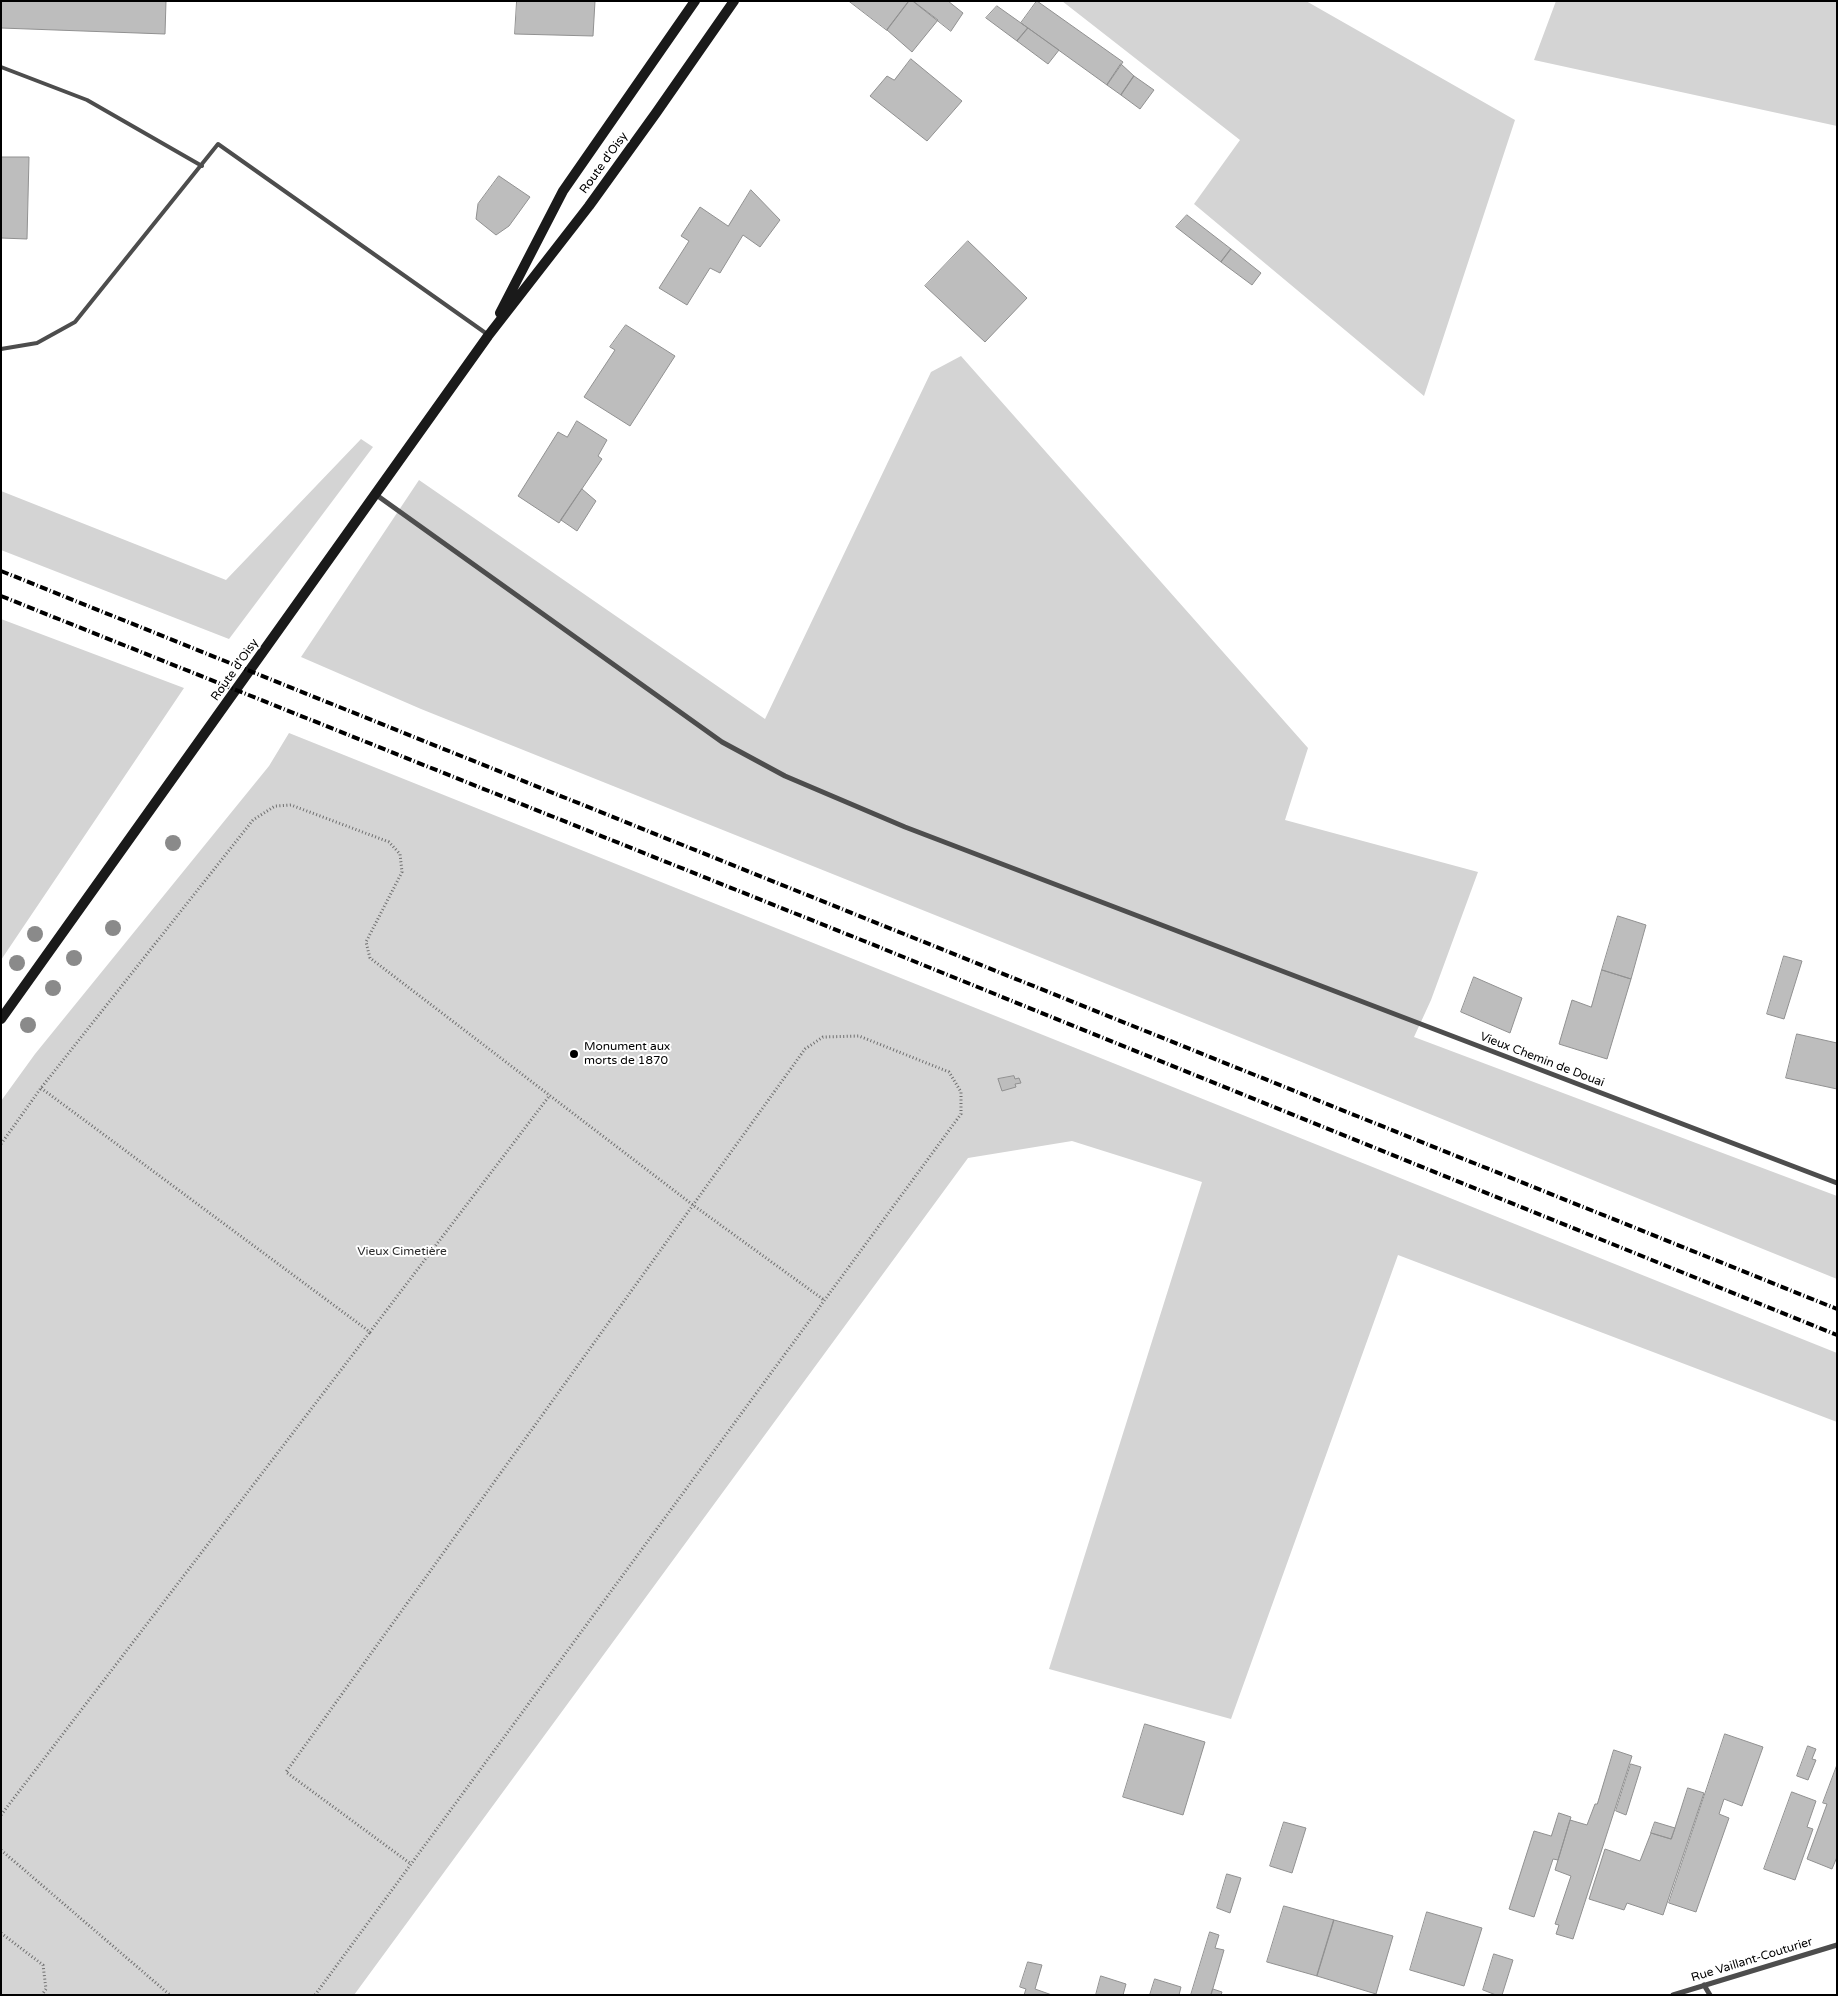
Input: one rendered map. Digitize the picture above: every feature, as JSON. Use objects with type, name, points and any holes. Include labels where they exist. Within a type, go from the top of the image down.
[{"type":"street","name":"Route d'Oisy","points":[[488,336],[563,191],[695,1]]},
{"type":"street","name":"Route d'Oisy","points":[[1,1020],[488,336],[589,206],[734,1]]},
{"type":"street","name":"Vieux Chemin de Douai","points":[[375,494],[722,742],[784,776],[921,833],[1837,1183]]},
{"type":"street","name":"Rue Vaillant-Couturier","points":[[1674,1995],[1837,1945]]},
{"type":"street","points":[[1704,1985],[1710,1995]]},
{"type":"lane","points":[[1,67],[12,73],[87,100],[202,166]]},
{"type":"lane","points":[[1,349],[37,343],[75,322],[218,144],[488,336]]},
{"type":"path","points":[[1,1144],[41,1088],[254,820],[275,806],[291,805],[390,842],[400,854],[402,872],[366,942],[370,958],[693,1205],[824,1300]]},
{"type":"path","points":[[315,1995],[961,1114],[961,1092],[949,1072],[859,1036],[823,1037],[805,1049],[286,1772],[410,1864]]},
{"type":"path","points":[[41,1088],[370,1332]]},
{"type":"path","points":[[1,1815],[550,1096]]},
{"type":"path","points":[[1,1850],[170,1995]]},
{"type":"path","points":[[1,1933],[43,1965],[46,1989],[42,1995]]},
{"type":"green space","points":[[1062,1],[1306,1],[1515,120],[1424,396],[1194,204],[1240,140]]},
{"type":"green space","points":[[1556,1],[1837,1],[1837,126],[1534,60]]},
{"type":"green space","points":[[961,356],[1308,748],[1285,820],[1478,872],[1431,1000],[1414,1037],[1837,1196],[1837,1279],[421,709],[301,657],[419,480],[765,719],[931,372]]},
{"type":"green space","points":[[361,439],[373,447],[229,639],[1,550],[1,491],[226,580]]},
{"type":"green space","points":[[1,619],[184,688],[1,960]]},
{"type":"green space","name":"Vieux Cimetière","points":[[289,733],[1837,1353],[1837,1422],[1398,1255],[1231,1719],[1049,1669],[1202,1182],[1072,1141],[968,1158],[354,1995],[1,1995],[1,1101],[35,1054],[269,766]]},
{"type":"building","points":[[1,1],[166,1],[165,34],[1,28]]},
{"type":"building","points":[[517,1],[595,1],[593,36],[515,34]]},
{"type":"building","points":[[849,1],[909,1],[887,30]]},
{"type":"building","points":[[909,1],[913,1],[938,20],[912,52],[887,30]]},
{"type":"building","points":[[913,1],[948,1],[963,13],[951,31]]},
{"type":"building","points":[[1037,1],[1123,62],[1107,85],[1021,23]]},
{"type":"building","points":[[997,6],[1028,28],[1017,41],[986,18]]},
{"type":"building","points":[[1028,28],[1059,50],[1048,64],[1017,41]]},
{"type":"building","points":[[911,59],[962,101],[927,141],[870,96],[887,76],[894,80]]},
{"type":"building","points":[[1121,64],[1134,76],[1121,95],[1107,85]]},
{"type":"building","points":[[1134,76],[1154,90],[1140,109],[1121,95]]},
{"type":"building","points":[[1,157],[29,157],[27,239],[1,238]]},
{"type":"building","points":[[499,176],[530,197],[509,226],[496,235],[476,219],[478,204]]},
{"type":"building","points":[[751,190],[780,220],[760,247],[743,235],[720,273],[710,268],[687,305],[659,288],[689,241],[681,236],[700,207],[728,226]]},
{"type":"building","points":[[1187,215],[1231,249],[1221,262],[1176,227]]},
{"type":"building","points":[[968,241],[1027,298],[985,342],[925,286]]},
{"type":"building","points":[[1231,249],[1261,273],[1252,285],[1221,262]]},
{"type":"building","points":[[626,325],[675,356],[630,426],[584,397],[615,350],[610,347]]},
{"type":"building","points":[[577,421],[607,440],[598,456],[602,459],[559,523],[518,496],[558,432],[567,437]]},
{"type":"building","points":[[582,489],[596,501],[577,531],[561,520]]},
{"type":"building","points":[[1618,916],[1646,925],[1631,979],[1602,970]]},
{"type":"building","points":[[1784,956],[1802,961],[1784,1019],[1767,1014]]},
{"type":"building","points":[[1602,970],[1631,979],[1607,1059],[1559,1044],[1572,1000],[1591,1007]]},
{"type":"building","points":[[1474,977],[1522,998],[1510,1033],[1461,1012]]},
{"type":"building","points":[[1797,1034],[1837,1043],[1837,1089],[1786,1078]]},
{"type":"building","points":[[1014,1076],[1015,1079],[1019,1078],[1021,1083],[1015,1084],[1016,1087],[1002,1091],[998,1079]]},
{"type":"building","points":[[1145,1724],[1205,1742],[1183,1815],[1123,1797]]},
{"type":"building","points":[[1725,1734],[1763,1747],[1742,1806],[1724,1799],[1719,1814],[1729,1818],[1696,1912],[1669,1903]]},
{"type":"building","points":[[1808,1746],[1816,1749],[1812,1759],[1816,1760],[1808,1780],[1797,1776]]},
{"type":"building","points":[[1614,1750],[1632,1756],[1573,1939],[1556,1934],[1559,1925],[1555,1924],[1571,1876],[1555,1870],[1570,1820],[1587,1825],[1595,1804],[1597,1804]]},
{"type":"building","points":[[1631,1764],[1641,1767],[1626,1815],[1616,1811]]},
{"type":"building","points":[[1837,1765],[1837,1857],[1832,1869],[1807,1859],[1827,1804],[1823,1803]]},
{"type":"building","points":[[1688,1788],[1704,1793],[1663,1915],[1627,1903],[1624,1910],[1589,1899],[1605,1849],[1640,1861],[1651,1833],[1671,1839]]},
{"type":"building","points":[[1792,1792],[1816,1801],[1807,1827],[1813,1829],[1795,1880],[1764,1869]]},
{"type":"building","points":[[1559,1813],[1571,1817],[1558,1860],[1553,1859],[1534,1917],[1509,1909],[1534,1831],[1551,1836]]},
{"type":"building","points":[[1284,1822],[1306,1828],[1292,1873],[1270,1866]]},
{"type":"building","points":[[1655,1822],[1675,1828],[1671,1839],[1651,1833]]},
{"type":"building","points":[[1227,1874],[1241,1878],[1230,1913],[1217,1908]]},
{"type":"building","points":[[1284,1906],[1334,1920],[1317,1976],[1267,1962]]},
{"type":"building","points":[[1427,1912],[1482,1928],[1464,1986],[1410,1970]]},
{"type":"building","points":[[1334,1920],[1393,1936],[1376,1994],[1317,1976]]},
{"type":"building","points":[[1210,1932],[1219,1935],[1215,1948],[1224,1950],[1211,1995],[1191,1995]]},
{"type":"building","points":[[1494,1954],[1513,1960],[1502,1995],[1496,1995],[1483,1990]]},
{"type":"building","points":[[1028,1962],[1042,1965],[1035,1989],[1052,1995],[1024,1995],[1026,1989],[1020,1987]]},
{"type":"building","points":[[1101,1976],[1126,1984],[1123,1995],[1096,1995]]},
{"type":"building","points":[[1155,1979],[1181,1987],[1179,1995],[1150,1995]]},
{"type":"building","points":[[1213,1989],[1222,1992],[1221,1995],[1211,1995]]},
{"type":"railway","points":[[1,571],[1837,1309]]},
{"type":"railway","points":[[1,596],[864,941],[1837,1335]]},
{"type":"place","name":"Monument aux morts de 1870","points":[[574,1054]]}]
